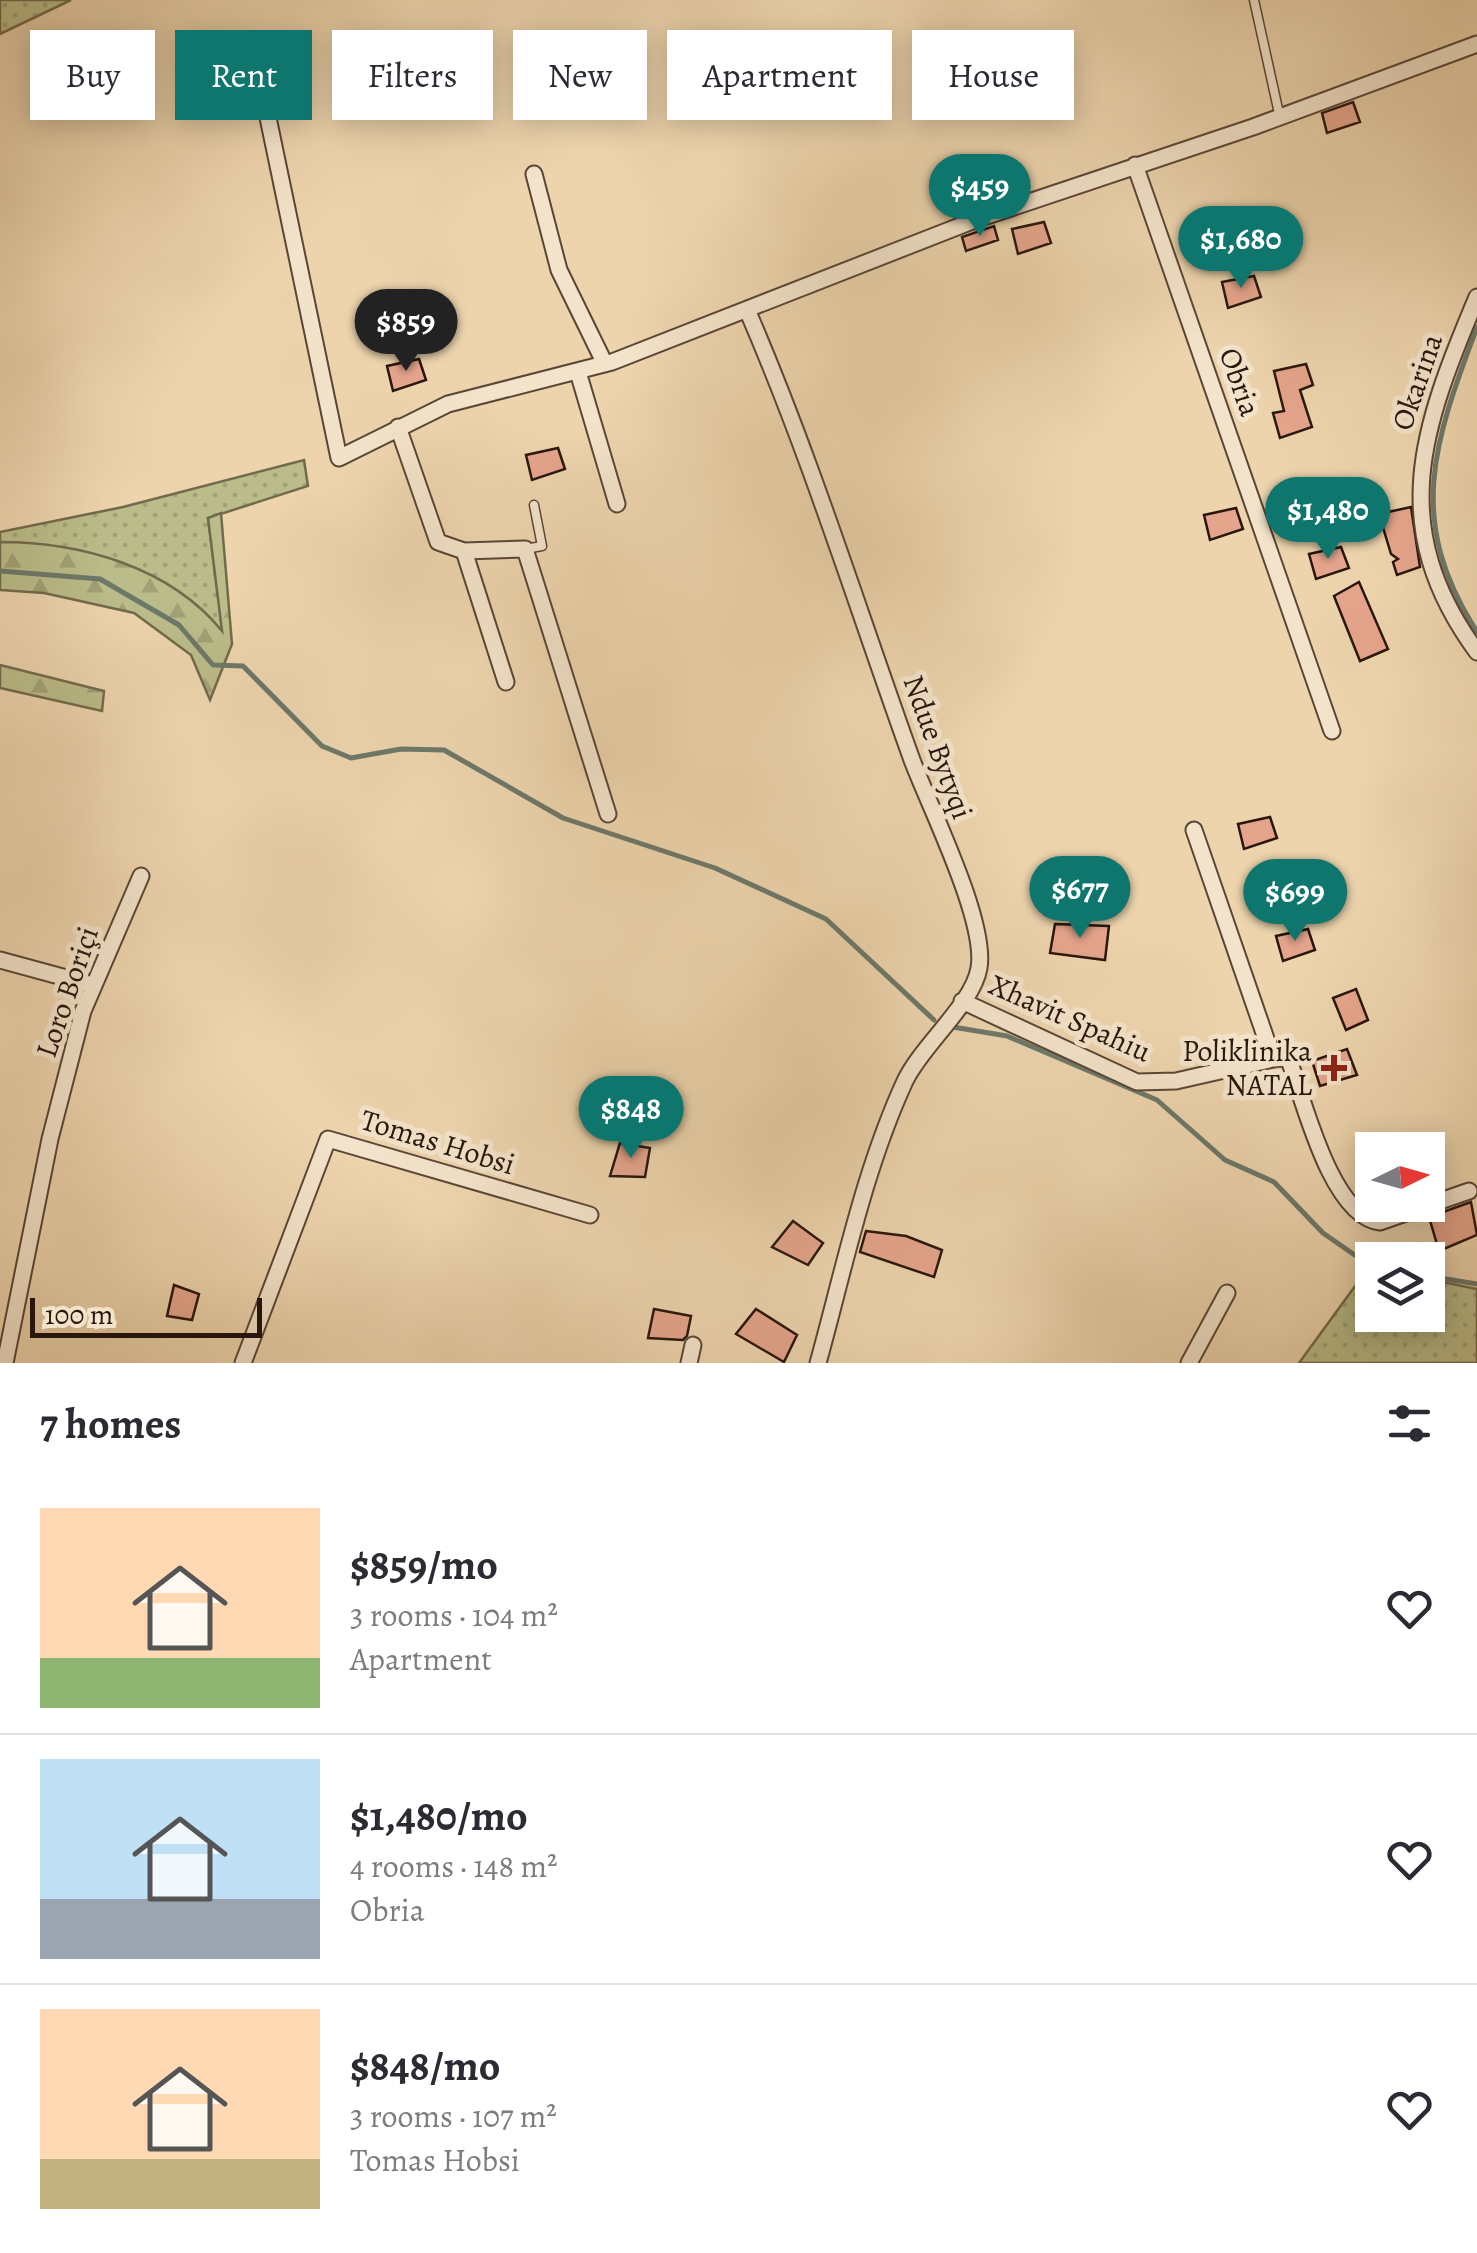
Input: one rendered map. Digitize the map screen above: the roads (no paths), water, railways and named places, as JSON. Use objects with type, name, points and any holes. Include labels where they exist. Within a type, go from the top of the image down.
[{"type":"street","points":[[268,120],[338,458],[398,427],[466,399],[605,364],[748,312],[846,268],[1280,118],[1477,44]]},
{"type":"street","name":"Obria","points":[[1135,165],[1332,731]]},
{"type":"street","points":[[534,174],[560,270],[605,364]]},
{"type":"street","name":"Okarina","points":[[1477,297],[1427,432],[1418,488],[1422,542],[1431,568],[1459,627],[1477,652]]},
{"type":"street","name":"Ndue Bytyqi","points":[[748,312],[797,428],[970,911],[979,970],[962,1001],[922,1052],[892,1111],[818,1363]]},
{"type":"street","points":[[578,372],[617,504]]},
{"type":"street","points":[[398,427],[432,532],[448,548],[525,549],[608,814]]},
{"type":"street","points":[[464,551],[506,682]]},
{"type":"street","points":[[1194,830],[1273,1059],[1288,1057],[1327,1163],[1357,1214],[1368,1220],[1395,1219],[1469,1192]]},
{"type":"street","name":"Loro Boriçi","points":[[5,1363],[50,1139],[92,986],[141,876]]},
{"type":"street","points":[[0,960],[92,986]]},
{"type":"street","name":"Xhavit Spahiu","points":[[962,1001],[1137,1082],[1176,1081],[1273,1059]]},
{"type":"street","name":"Tomas Hobsi","points":[[243,1363],[328,1139],[590,1216]]},
{"type":"street","points":[[1192,1359],[1226,1293]]},
{"type":"street","points":[[689,1363],[693,1345]]},
{"type":"lane","points":[[1254,0],[1280,118]]},
{"type":"lane","points":[[525,549],[542,546],[534,505]]},
{"type":"waterway","points":[[1477,327],[1449,407],[1434,481],[1434,517],[1441,553],[1455,591],[1477,632]]},
{"type":"waterway","points":[[0,571],[100,579],[179,625],[213,665],[243,666],[322,746],[351,758],[401,749],[444,750],[563,818],[715,868],[826,919],[934,1020]]},
{"type":"waterway","points":[[953,1027],[1007,1036],[1157,1100],[1225,1160],[1274,1182],[1323,1233],[1355,1255]]},
{"type":"waterway","points":[[1445,1279],[1477,1284]]},
{"type":"place","name":"Poliklinika NATAL","points":[[1334,1068]]}]
